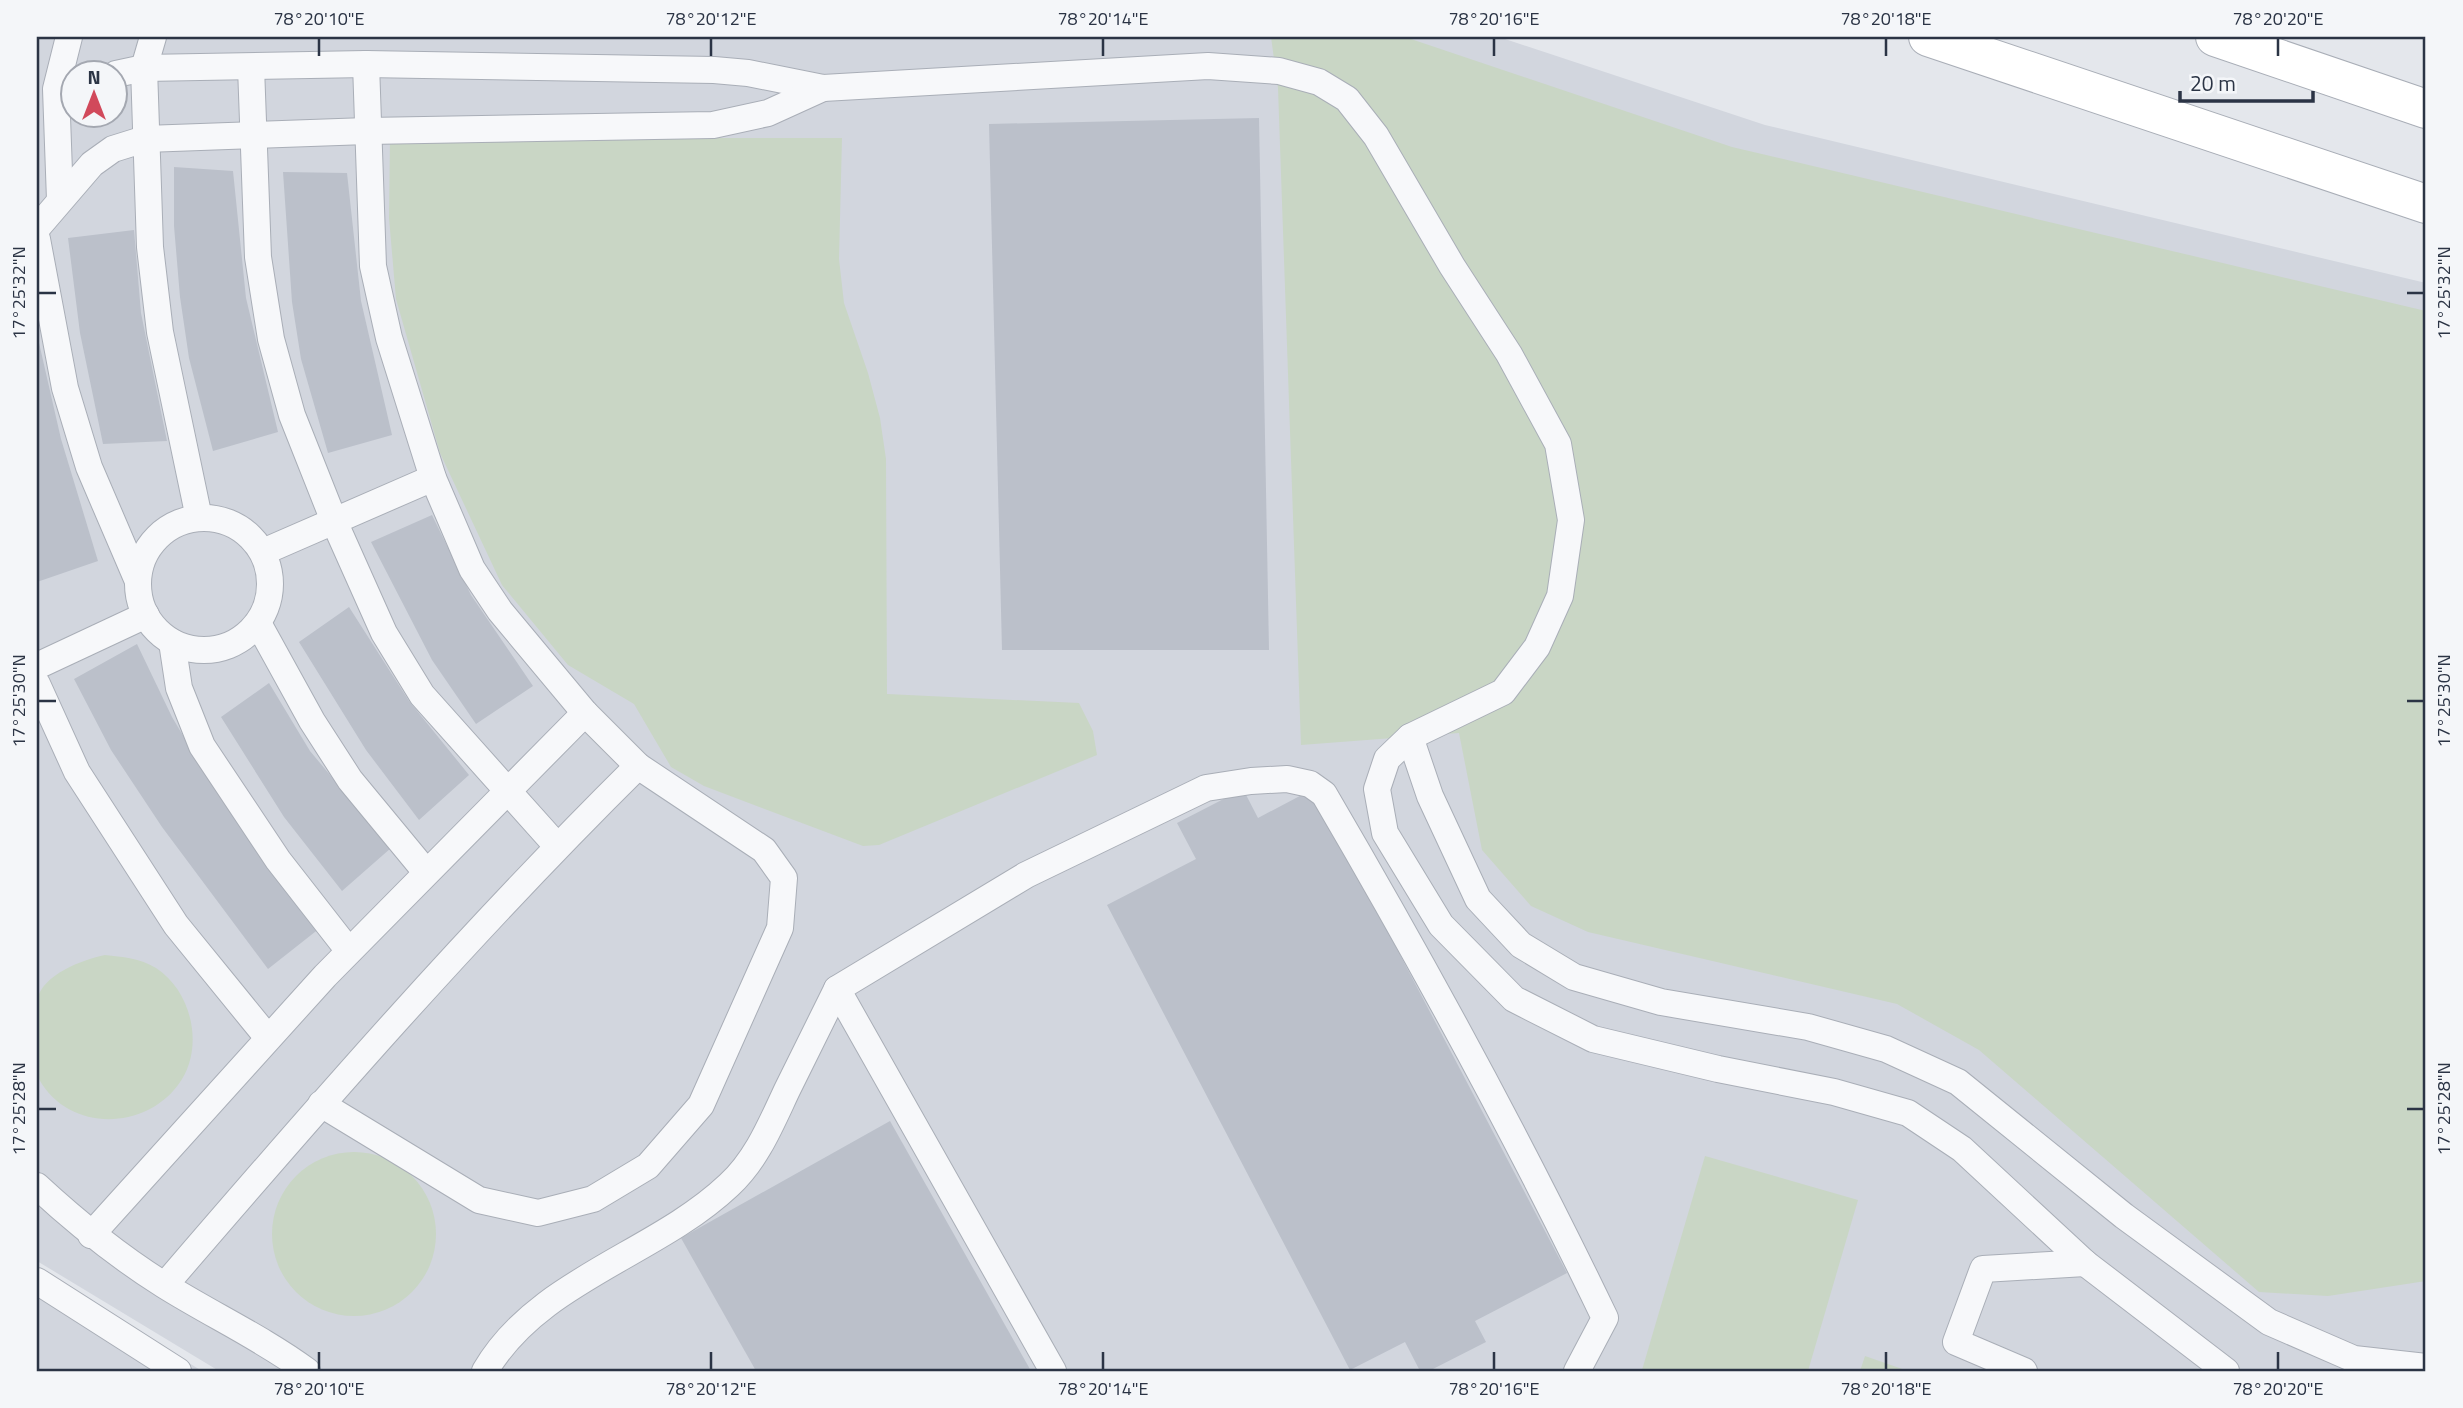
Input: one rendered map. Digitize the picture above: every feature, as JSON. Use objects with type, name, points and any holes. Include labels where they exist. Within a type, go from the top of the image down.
[{"type":"main road","points":[[1928,37],[2426,204]]},
{"type":"main road","points":[[2215,37],[2426,109]]},
{"type":"lane","points":[[60,200],[55,91],[69,37]]},
{"type":"lane","points":[[153,37],[144,68],[150,247],[160,332],[199,518]]},
{"type":"lane","points":[[130,71],[144,68],[366,64],[714,70],[748,72],[823,88],[1208,66],[1279,71],[1319,82],[1347,99],[1376,136],[1452,267],[1509,354],[1558,444],[1571,520],[1560,596],[1537,647],[1503,692],[1410,737],[1387,759],[1377,789],[1385,833],[1441,925],[1514,999],[1592,1039],[1718,1069],[1834,1092],[1908,1113],[1962,1149],[2085,1263],[2227,1371]]},
{"type":"lane","points":[[321,1104],[479,1200],[538,1213],[593,1199],[648,1166],[701,1105],[780,928],[784,878],[764,850],[638,766],[585,713],[500,611],[472,569],[433,478],[389,338],[373,267],[366,64]]},
{"type":"lane","points":[[251,67],[258,257],[271,339],[292,415],[334,521],[384,633],[422,695],[557,846]]},
{"type":"lane","points":[[37,228],[60,200],[103,157],[113,149],[145,139],[367,131],[713,125],[768,113],[823,88]]},
{"type":"lane","points":[[37,239],[65,388],[108,518],[137,579]]},
{"type":"lane","points":[[263,552],[433,478]]},
{"type":"lane","points":[[199,518],[218,519],[236,526],[251,537],[263,552],[269,570],[270,588],[258,623],[244,637],[209,650],[172,642],[157,631],[139,598],[137,579],[141,560],[150,544],[181,521],[199,518]]},
{"type":"lane","points":[[37,666],[146,615]]},
{"type":"lane","points":[[258,623],[312,721],[350,780],[426,872]]},
{"type":"lane","points":[[172,642],[179,688],[202,746],[278,860],[349,951]]},
{"type":"lane","points":[[37,684],[76,772],[162,903],[268,1038]]},
{"type":"lane","points":[[91,1235],[349,951],[426,872],[508,794],[546,749],[585,713]]},
{"type":"lane","points":[[1410,737],[1430,796],[1478,899],[1521,945],[1574,978],[1661,1002],[1808,1027],[1886,1049],[1958,1082],[2124,1216],[2269,1322],[2354,1359],[2426,1367]]},
{"type":"lane","points":[[165,1285],[419,992],[557,846],[638,766]]},
{"type":"lane","points":[[485,1371],[517,1329],[554,1300],[700,1208],[729,1185],[757,1152],[837,989],[1026,875],[1206,788],[1287,779],[1311,784],[1324,794],[1429,975],[1559,1221],[1605,1318],[1577,1371]]},
{"type":"lane","points":[[837,989],[1053,1371]]},
{"type":"lane","points":[[37,1186],[91,1235],[165,1285],[278,1350],[307,1371]]},
{"type":"lane","points":[[2024,1371],[1956,1342],[1983,1269],[2085,1263]]},
{"type":"lane","points":[[37,1281],[178,1371]]},
{"type":"shaded area","points":[[37,37],[1499,37],[1765,125],[2426,283],[2426,1371],[219,1371],[37,1261]]},
{"type":"shaded area","points":[[37,1270],[202,1371],[37,1371]]},
{"type":"green space","points":[[1271,37],[1405,37],[1732,147],[2426,311],[2426,1281],[2328,1296],[2259,1292],[1979,1050],[1897,1004],[1588,932],[1531,906],[1482,850],[1459,733],[1301,745],[1278,88]]},
{"type":"green space","points":[[390,138],[842,138],[839,259],[844,303],[868,373],[880,418],[886,459],[887,694],[1079,703],[1093,731],[1097,755],[879,845],[863,846],[704,786],[671,767],[634,704],[568,665],[502,585],[440,453],[396,299],[389,218]]},
{"type":"green space","points":[[105,955],[144,962],[169,978],[186,1006],[193,1039],[186,1071],[178,1085],[163,1100],[146,1111],[107,1119],[68,1109],[52,1096],[39,1079],[36,1066],[36,1010],[41,991],[65,970]]},
{"type":"green space","points":[[354,1152],[386,1158],[400,1165],[412,1176],[423,1188],[430,1202],[436,1234],[430,1266],[423,1280],[412,1292],[400,1303],[386,1310],[354,1316],[322,1310],[308,1303],[296,1292],[285,1280],[278,1266],[272,1234],[278,1202],[285,1188],[296,1176],[308,1165],[322,1158]]},
{"type":"green space","points":[[1705,1156],[1858,1200],[1808,1371],[1642,1370]]},
{"type":"green space","points":[[1865,1356],[1908,1371],[1860,1371]]},
{"type":"building","points":[[1259,118],[1269,650],[1002,650],[989,124]]},
{"type":"building","points":[[174,167],[233,171],[246,298],[278,432],[213,451],[189,358],[180,297],[174,226]]},
{"type":"building","points":[[283,172],[347,173],[361,301],[392,435],[328,453],[301,359],[292,302]]},
{"type":"building","points":[[134,230],[141,313],[167,441],[103,444],[80,333],[68,238]]},
{"type":"building","points":[[37,334],[61,439],[98,561],[37,582]]},
{"type":"building","points":[[432,515],[471,595],[533,686],[476,724],[432,660],[371,542]]},
{"type":"building","points":[[349,607],[409,701],[469,775],[419,820],[366,750],[299,642]]},
{"type":"building","points":[[137,644],[172,717],[213,786],[320,928],[268,969],[162,827],[111,750],[74,679]]},
{"type":"building","points":[[269,683],[310,751],[391,848],[342,891],[284,817],[221,717]]},
{"type":"building","points":[[1243,789],[1258,818],[1313,789],[1567,1273],[1475,1321],[1486,1342],[1429,1371],[1420,1371],[1405,1342],[1350,1370],[1107,905],[1196,859],[1177,823]]},
{"type":"building","points":[[890,1121],[1031,1371],[756,1371],[681,1238]]}]
